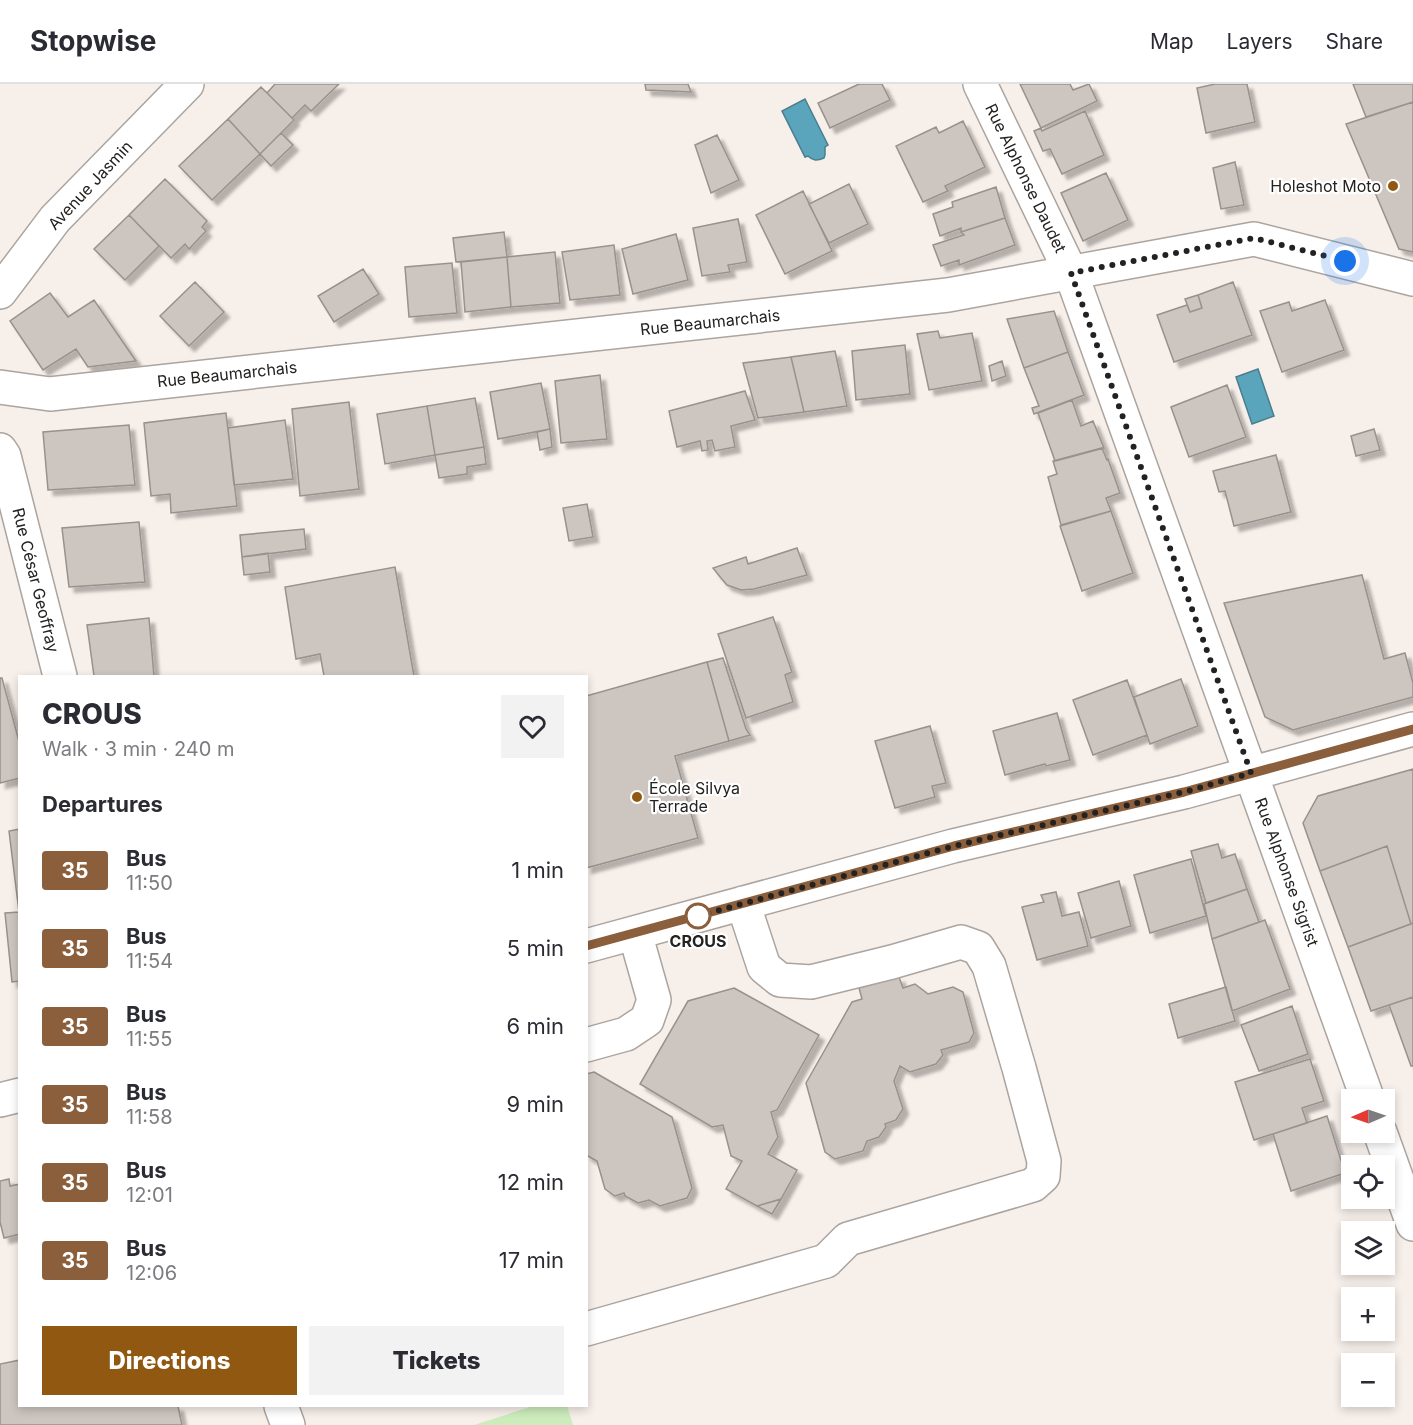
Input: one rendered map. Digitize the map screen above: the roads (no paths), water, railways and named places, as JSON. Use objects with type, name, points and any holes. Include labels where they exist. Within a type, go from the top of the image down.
[{"type":"street","name":"Avenue Jasmin","points":[[0,292],[55,219],[187,84]]},
{"type":"street","name":"Rue Alphonse Daudet","points":[[980,84],[1071,273]]},
{"type":"street","name":"Rue Beaumarchais","points":[[0,387],[50,394],[62,393],[948,295],[1254,238],[1413,279]]},
{"type":"street","name":"Rue Alphonse Sigrist","points":[[1071,273],[1364,1089]]},
{"type":"street","name":"Rue César Geoffray","points":[[0,450],[4,456],[60,675]]},
{"type":"street","points":[[588,945],[954,846],[1184,792],[1413,729]]},
{"type":"street","points":[[588,1328],[826,1261],[848,1239],[1033,1185],[1043,1176],[1044,1161],[1019,1068],[989,966],[978,948],[962,942],[811,982],[780,980],[764,967],[743,903]]},
{"type":"street","points":[[588,1044],[626,1034],[647,1020],[654,1000],[635,933]]},
{"type":"street","points":[[0,1100],[18,1096]]},
{"type":"street","points":[[1384,1143],[1413,1224]]},
{"type":"street","points":[[281,1407],[288,1425]]},
{"type":"water","points":[[805,99],[828,145],[825,147],[824,158],[819,160],[805,157],[782,111]]},
{"type":"water","points":[[1258,369],[1274,416],[1252,424],[1236,377]]},
{"type":"place","name":"Holeshot Moto","points":[[1393,186]]},
{"type":"place","name":"École Silvya Terrade","points":[[637,797]]},
{"type":"place","name":"CROUS","points":[[698,916]]}]
